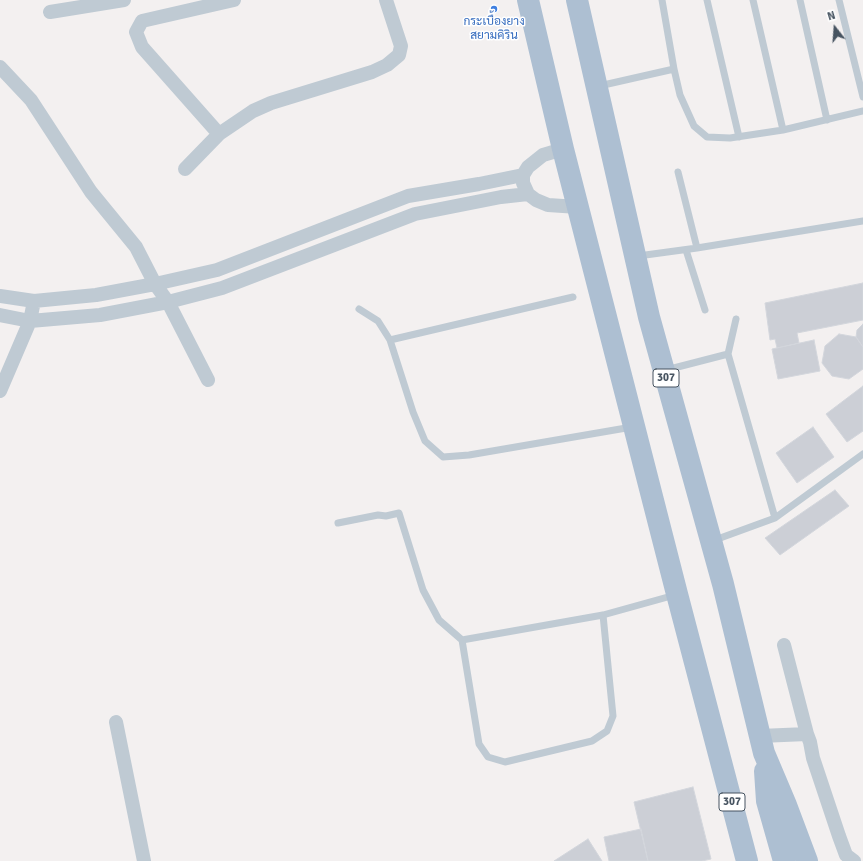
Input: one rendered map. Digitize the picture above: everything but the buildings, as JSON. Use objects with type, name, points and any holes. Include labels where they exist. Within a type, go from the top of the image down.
[{"type":"main road","name":"307","points":[[528,0],[563,149],[747,861]]},
{"type":"main road","name":"307","points":[[577,0],[649,317],[710,542],[723,584],[762,744],[767,801],[784,861]]},
{"type":"main road","points":[[762,744],[807,861]]},
{"type":"street","points":[[50,12],[124,0]]},
{"type":"street","points":[[218,134],[142,47],[136,32],[142,21],[234,0]]},
{"type":"street","points":[[185,169],[218,134],[253,111],[271,103],[372,72],[387,65],[399,55],[401,46],[386,0]]},
{"type":"street","points":[[0,67],[31,100],[91,192],[136,247],[155,284],[168,302],[208,380]]},
{"type":"street","points":[[563,149],[544,155],[528,167],[523,175],[523,183],[528,194],[536,200],[548,205],[578,207]]},
{"type":"street","points":[[0,296],[34,301],[96,295],[217,270],[408,196],[523,175]]},
{"type":"street","points":[[0,315],[30,321],[100,315],[168,302],[222,288],[415,214],[501,197],[528,194]]},
{"type":"street","points":[[0,391],[30,321],[34,301]]},
{"type":"street","points":[[784,645],[813,758],[846,855],[854,861]]},
{"type":"street","points":[[116,722],[144,861]]},
{"type":"street","points":[[762,744],[807,734]]},
{"type":"lane","points":[[662,0],[680,95],[694,126],[707,137],[730,138],[783,130],[863,111]]},
{"type":"lane","points":[[707,0],[739,137]]},
{"type":"lane","points":[[754,0],[783,130]]},
{"type":"lane","points":[[800,0],[827,120]]},
{"type":"lane","points":[[839,0],[863,97]]},
{"type":"lane","points":[[597,87],[674,69]]},
{"type":"lane","points":[[678,172],[697,248]]},
{"type":"lane","points":[[636,256],[686,250],[863,221]]},
{"type":"lane","points":[[686,250],[705,310]]},
{"type":"lane","points":[[390,340],[573,297]]},
{"type":"lane","points":[[359,309],[378,321],[390,340],[413,412],[425,441],[443,457],[470,454],[634,426]]},
{"type":"lane","points":[[736,319],[728,354],[775,518]]},
{"type":"lane","points":[[664,370],[728,354]]},
{"type":"lane","points":[[710,542],[775,518],[863,454]]},
{"type":"lane","points":[[338,522],[399,513],[423,590],[438,620],[462,640],[479,744],[488,757],[505,762],[592,741],[607,731],[613,716],[603,615]]},
{"type":"lane","points":[[462,640],[603,615],[677,594]]},
{"type":"place","name":"กระเบื้องยาง สยามคิริน","points":[[494,9]]}]
